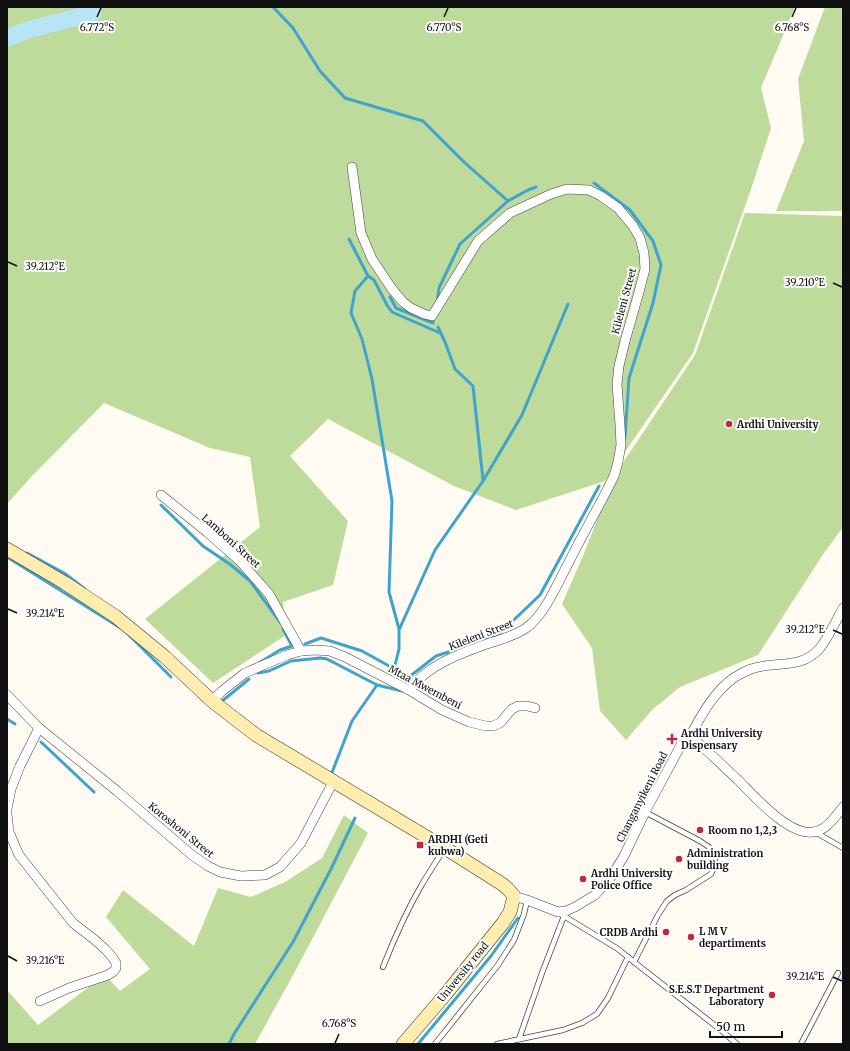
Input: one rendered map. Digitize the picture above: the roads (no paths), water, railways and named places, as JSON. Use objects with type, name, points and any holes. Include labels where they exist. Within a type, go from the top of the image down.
[{"type":"street","name":"Kileleni Street","points":[[352,167],[361,233],[372,259],[392,289],[403,302],[411,308],[424,314],[432,316],[478,241],[510,213],[551,194],[567,189],[589,190],[601,196],[618,208],[633,226],[640,238],[644,253],[645,269],[619,366],[617,384],[621,445],[618,462],[614,476],[557,585],[547,603],[536,618],[525,629],[504,639],[455,656],[436,665],[418,679],[409,690]]},
{"type":"street","name":"Lamboni Street","points":[[161,495],[240,561],[269,594],[301,651]]},
{"type":"street","points":[[7,549],[35,564],[115,616],[165,657],[212,701],[256,735],[445,848],[502,884],[514,896],[561,914]]},
{"type":"street","name":"Changanyikeni Road","points":[[561,914],[595,895],[611,877],[624,856],[645,812],[681,745],[688,740],[698,721],[712,700],[735,677],[752,669],[796,663],[809,657],[819,648],[826,638],[843,608]]},
{"type":"street","name":"Mtaa Mwembeni","points":[[212,701],[222,691],[246,673],[287,655],[301,651],[316,650],[330,651],[345,657],[409,690],[442,710],[469,722],[493,726],[500,723],[512,709],[518,706],[535,708]]},
{"type":"street","name":"Koroshoni Street","points":[[7,695],[39,728],[117,790],[192,855],[220,872],[241,876],[265,875],[280,867],[301,843],[333,782]]},
{"type":"street","points":[[7,809],[11,789],[20,766],[39,728]]},
{"type":"street","points":[[688,740],[695,740],[761,802],[779,818],[794,828],[804,832],[814,832],[826,827],[843,807]]},
{"type":"street","points":[[7,814],[9,832],[19,855],[73,923],[106,950],[116,963],[116,968],[108,975],[69,988],[40,1001]]},
{"type":"street","name":"University road","points":[[403,1044],[503,923],[510,912],[514,896]]},
{"type":"lane","points":[[634,962],[658,915],[667,902],[675,895],[686,890],[711,874],[715,865],[715,857],[709,847],[645,812]]},
{"type":"lane","points":[[814,832],[843,848]]},
{"type":"lane","points":[[383,967],[410,906],[445,848]]},
{"type":"lane","points":[[435,1044],[498,965],[514,940],[527,900]]},
{"type":"lane","points":[[520,1039],[561,914],[628,957],[737,1044]]},
{"type":"lane","points":[[497,1044],[563,1030],[582,1023],[597,1014],[608,998],[628,957]]},
{"type":"lane","points":[[801,1044],[838,973]]},
{"type":"waterway","points":[[7,38],[27,30],[93,13],[92,7]]},
{"type":"waterway","points":[[273,7],[293,28],[320,71],[345,98],[423,121],[464,162],[508,201]]},
{"type":"waterway","points":[[594,183],[630,210],[653,241],[661,265],[653,303],[629,378],[625,437]]},
{"type":"waterway","points":[[437,303],[439,288],[460,244],[508,201],[536,187]]},
{"type":"waterway","points":[[349,239],[368,276],[374,280],[392,312],[440,333]]},
{"type":"waterway","points":[[368,276],[355,291],[351,313],[362,339],[372,379],[392,501],[389,592],[399,629]]},
{"type":"waterway","points":[[390,297],[396,308],[433,323],[434,316]]},
{"type":"waterway","points":[[394,669],[399,649],[399,630],[435,550],[483,481],[522,415],[568,304]]},
{"type":"waterway","points":[[438,327],[455,369],[473,386],[483,480]]},
{"type":"waterway","points":[[305,644],[321,638],[362,651],[409,677],[436,656],[497,636],[540,595],[599,486]]},
{"type":"waterway","points":[[161,505],[203,546],[231,565],[250,581],[280,622]]},
{"type":"waterway","points":[[27,553],[64,573],[85,589]]},
{"type":"waterway","points":[[7,557],[119,627]]},
{"type":"waterway","points":[[259,663],[280,650],[292,646],[283,629]]},
{"type":"waterway","points":[[128,634],[171,677]]},
{"type":"waterway","points":[[258,673],[269,671],[291,661],[320,658],[327,659],[377,685],[402,691]]},
{"type":"waterway","points":[[222,703],[221,702],[249,679]]},
{"type":"waterway","points":[[331,775],[352,721],[377,685]]},
{"type":"waterway","points":[[7,719],[15,724]]},
{"type":"waterway","points":[[41,742],[94,792]]},
{"type":"waterway","points":[[229,1044],[293,942],[331,869],[355,818]]},
{"type":"waterway","points":[[418,1044],[491,956],[518,918]]},
{"type":"place","name":"Ardhi University","points":[[729,424]]},
{"type":"place","name":"Ardhi University Dispensary","points":[[672,739]]},
{"type":"place","name":"Room no 1,2,3","points":[[700,830]]},
{"type":"place","name":"ARDHI (Geti kubwa)","points":[[420,845]]},
{"type":"place","name":"Administration building","points":[[679,859]]},
{"type":"place","name":"Ardhi University Police Office","points":[[583,879]]},
{"type":"place","name":"CRDB Ardhi","points":[[666,932]]},
{"type":"place","name":"L M V departiments","points":[[691,937]]},
{"type":"place","name":"S.E.S.T Department Laboratory","points":[[772,995]]}]
